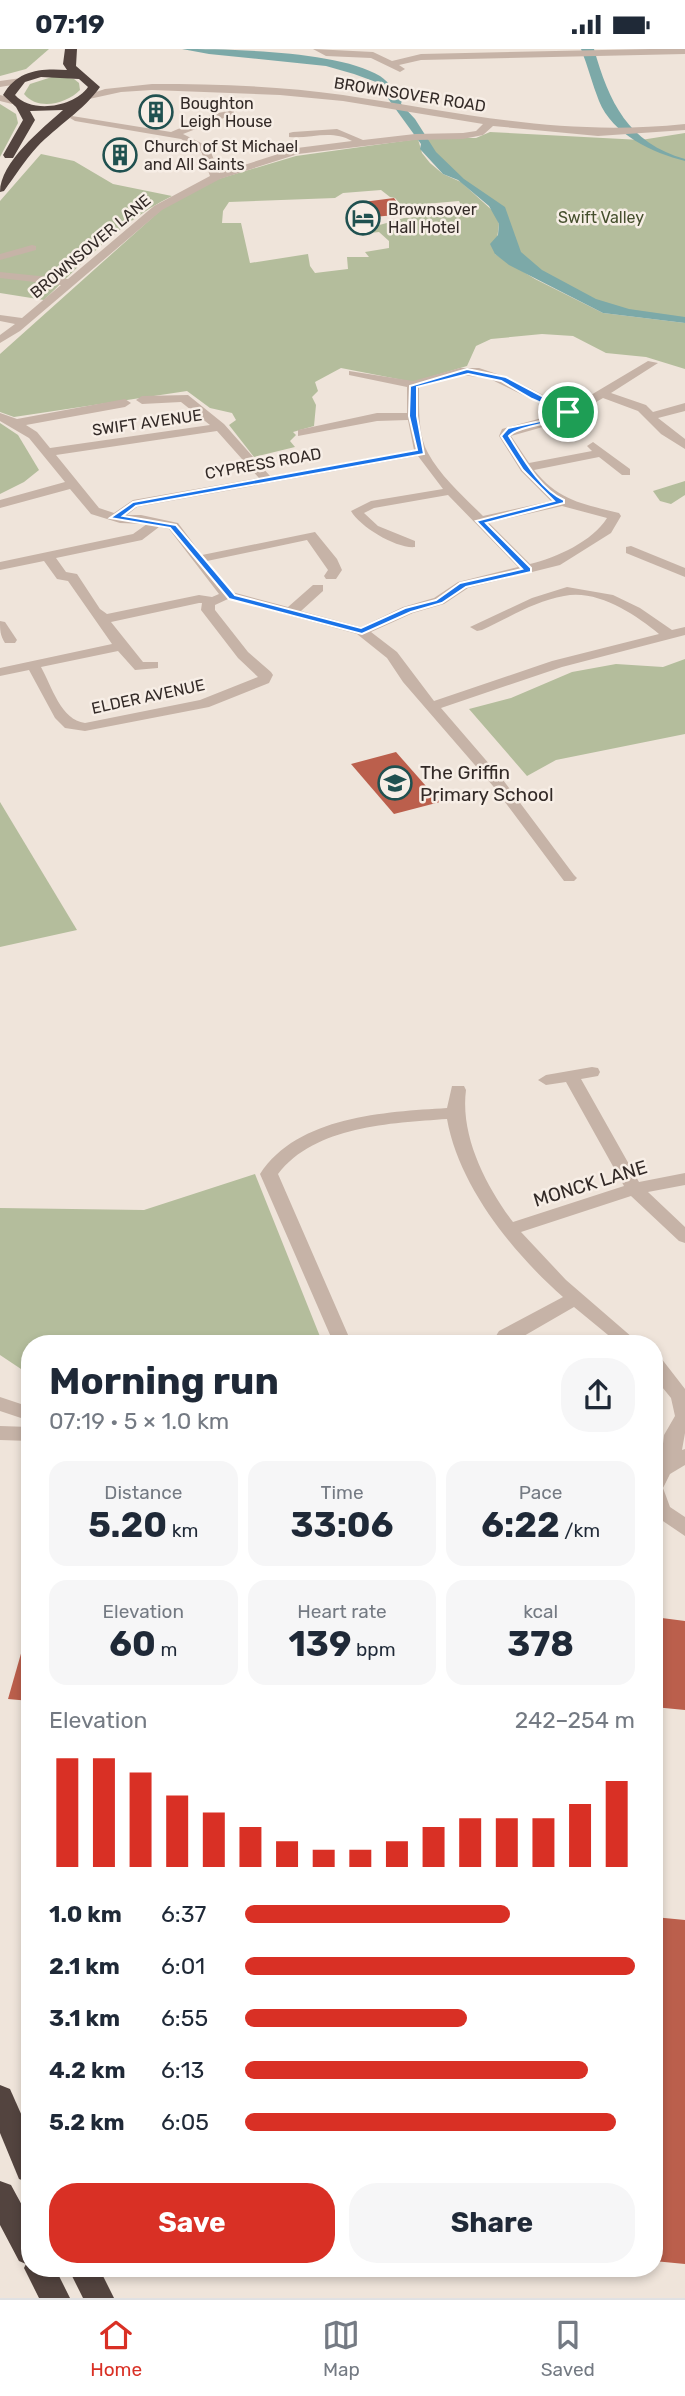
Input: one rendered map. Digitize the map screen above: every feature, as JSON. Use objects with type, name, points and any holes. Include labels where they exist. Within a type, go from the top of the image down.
[{"type":"highway","points":[[0,188],[32,145],[85,99],[94,87],[67,63],[71,49]]},
{"type":"highway","points":[[0,168],[29,120],[11,102],[10,90],[47,63]]},
{"type":"highway","points":[[26,78],[55,73],[85,77]]},
{"type":"highway","points":[[11,102],[49,108],[85,99]]},
{"type":"highway","points":[[0,2098],[21,2148]]},
{"type":"highway","points":[[0,2195],[21,2234]]},
{"type":"highway","points":[[44,2277],[55,2298]]},
{"type":"highway","points":[[88,2277],[99,2298]]},
{"type":"street","points":[[318,49],[326,53],[373,55],[402,71]]},
{"type":"street","points":[[391,64],[421,57],[685,51]]},
{"type":"street","name":"BROWNSOVER ROAD","points":[[85,77],[129,87],[270,91],[418,110],[542,131],[609,134],[685,127]]},
{"type":"street","points":[[0,84],[26,78]]},
{"type":"street","name":"BROWNSOVER ROAD","points":[[85,99],[129,87]]},
{"type":"street","points":[[174,134],[205,122],[215,115],[231,111]]},
{"type":"street","points":[[75,118],[174,134],[197,142],[205,149],[216,177]]},
{"type":"street","name":"BROWNSOVER LANE","points":[[0,340],[158,208],[216,177],[291,153],[415,137],[463,136],[479,133],[489,124]]},
{"type":"street","points":[[300,132],[341,129],[361,143]]},
{"type":"street","points":[[0,257],[33,248]]},
{"type":"street","points":[[0,275],[70,283]]},
{"type":"street","points":[[0,318],[24,322]]},
{"type":"street","points":[[362,631],[408,610],[439,601],[463,585],[555,562],[606,530],[615,516],[555,499],[525,468],[505,436],[506,432],[548,422],[651,363]]},
{"type":"street","points":[[353,373],[413,386],[467,371],[503,379],[568,412]]},
{"type":"street","points":[[413,386],[413,416],[421,452],[451,491],[528,570]]},
{"type":"street","points":[[601,393],[642,408],[665,431],[685,445]]},
{"type":"street","points":[[142,400],[184,398],[220,427]]},
{"type":"street","points":[[15,423],[125,403]]},
{"type":"street","points":[[651,416],[685,407]]},
{"type":"street","points":[[302,433],[377,417],[413,416]]},
{"type":"street","points":[[0,417],[33,435],[95,511],[115,518],[173,526],[200,559],[221,598]]},
{"type":"street","name":"SWIFT AVENUE","points":[[49,452],[220,427],[267,480]]},
{"type":"street","points":[[590,443],[626,472]]},
{"type":"street","name":"CYPRESS ROAD","points":[[115,518],[133,504],[421,452]]},
{"type":"street","points":[[525,468],[600,453]]},
{"type":"street","points":[[0,504],[74,484]]},
{"type":"street","points":[[410,544],[374,530],[358,511],[371,505],[451,491]]},
{"type":"street","points":[[480,521],[562,502]]},
{"type":"street","points":[[0,566],[137,537],[158,522]]},
{"type":"street","points":[[200,559],[310,535],[332,562],[335,570],[331,576]]},
{"type":"street","points":[[631,550],[685,573]]},
{"type":"street","points":[[47,555],[62,576],[72,577],[95,612],[105,619],[199,599],[221,598],[291,612],[362,631],[392,655],[408,679],[521,811],[569,878]]},
{"type":"street","points":[[291,612],[318,588]]},
{"type":"street","points":[[477,627],[565,591],[593,593],[650,619],[669,635]]},
{"type":"street","name":"ELDER AVENUE","points":[[33,665],[60,715],[70,725],[97,725],[204,704],[264,680],[266,675],[243,655],[208,610],[209,603],[221,598]]},
{"type":"street","points":[[105,619],[104,622],[121,646],[140,667],[153,665]]},
{"type":"street","points":[[0,625],[10,641]]},
{"type":"street","points":[[432,706],[558,664],[685,631]]},
{"type":"street","points":[[0,673],[121,646]]},
{"type":"street","points":[[546,1080],[592,1072]]},
{"type":"street","points":[[571,1076],[634,1189],[685,1237]]},
{"type":"street","points":[[458,1090],[454,1119],[476,1175],[507,1230],[537,1265],[620,1335]]},
{"type":"street","points":[[339,1335],[269,1174],[275,1162],[289,1148],[346,1127],[399,1117],[455,1114]]},
{"type":"street","name":"MONCK LANE","points":[[507,1230],[634,1189],[685,1179]]},
{"type":"street","points":[[508,1335],[575,1299]]},
{"type":"street","points":[[663,1374],[680,1396],[684,1419],[674,1436],[663,1475]]},
{"type":"street","points":[[0,1404],[21,1412]]},
{"type":"street","points":[[0,1433],[21,1434]]},
{"type":"green space","points":[[0,49],[49,49],[26,69],[0,76]]},
{"type":"green space","points":[[55,76],[74,79],[79,83],[80,90],[67,99],[52,104],[37,103],[24,94],[30,84]]},
{"type":"green space","points":[[0,104],[16,114],[18,123],[0,157]]},
{"type":"green space","name":"Swift Valley","points":[[490,132],[641,140],[685,133],[685,320],[601,306],[519,262],[500,212],[430,153],[425,138],[476,138]]},
{"type":"green space","points":[[418,139],[422,153],[430,163],[443,174],[461,182],[494,212],[499,224],[495,254],[535,279],[603,313],[685,323],[685,369],[646,357],[606,353],[573,336],[542,334],[491,339],[476,346],[467,366],[413,382],[341,368],[315,382],[318,391],[312,397],[316,405],[314,426],[293,432],[296,435],[290,441],[295,447],[254,457],[229,425],[236,420],[232,413],[210,408],[187,391],[14,417],[0,412],[0,354],[162,209],[215,180],[296,156]],"holes":[[[381,190],[395,198],[402,206],[459,201],[465,213],[404,218],[362,230],[361,234],[379,232],[389,241],[389,248],[365,252],[369,257],[347,257],[348,269],[315,273],[310,266],[308,254],[250,263],[241,223],[222,223],[223,211],[229,202],[335,198],[343,193]]]},
{"type":"green space","points":[[41,154],[74,161],[113,184],[172,196],[136,217],[120,230],[44,300],[0,293],[0,201]]},
{"type":"green space","points":[[0,423],[18,435],[39,470],[24,482],[0,494]]},
{"type":"green space","points":[[685,481],[685,495],[671,504],[660,501],[653,491]]},
{"type":"green space","points":[[685,659],[685,734],[556,760],[527,776],[469,709],[511,698],[572,672],[616,664],[663,667]]},
{"type":"green space","points":[[0,802],[77,930],[0,947]]},
{"type":"green space","points":[[255,1174],[319,1335],[21,1335],[21,1369],[0,1355],[0,1208],[144,1210]]},
{"type":"water","points":[[182,49],[312,56],[339,61],[380,76],[402,100],[401,104],[415,119],[436,152],[464,179],[505,207],[521,252],[542,270],[596,299],[629,309],[685,317],[685,323],[603,313],[509,265],[495,254],[490,244],[498,235],[499,224],[489,206],[458,180],[443,174],[420,149],[421,144],[376,82],[326,66]]},
{"type":"water","points":[[581,49],[594,49],[614,103],[635,131],[649,143],[685,161],[647,147],[613,123],[599,101]]},
{"type":"building","points":[[394,198],[405,214],[374,217],[363,202]]},
{"type":"building","name":"The Griffin Primary School","points":[[396,752],[440,802],[394,814],[351,764]]},
{"type":"building","points":[[663,1618],[685,1621],[685,1710],[663,1708]]},
{"type":"building","points":[[21,1654],[21,1700],[8,1699]]},
{"type":"building","points":[[663,1918],[685,1920],[685,2264],[663,2262]]},
{"type":"place","name":"Boughton Leigh House","points":[[156,112]]},
{"type":"place","name":"Church of St Michael and All Saints","points":[[120,155]]},
{"type":"place","name":"Brownsover Hall Hotel","points":[[363,218]]},
{"type":"place","name":"The Griffin Primary School","points":[[395,783]]},
{"type":"route","points":[[467,371],[514,383],[534,397],[568,412],[548,422],[511,429],[505,436],[525,468],[555,499],[562,502],[480,521],[528,570],[463,585],[439,601],[408,610],[362,631],[227,595],[173,526],[141,519],[115,518],[123,509],[133,504],[184,493],[421,452],[413,416],[413,386],[467,371]]}]
